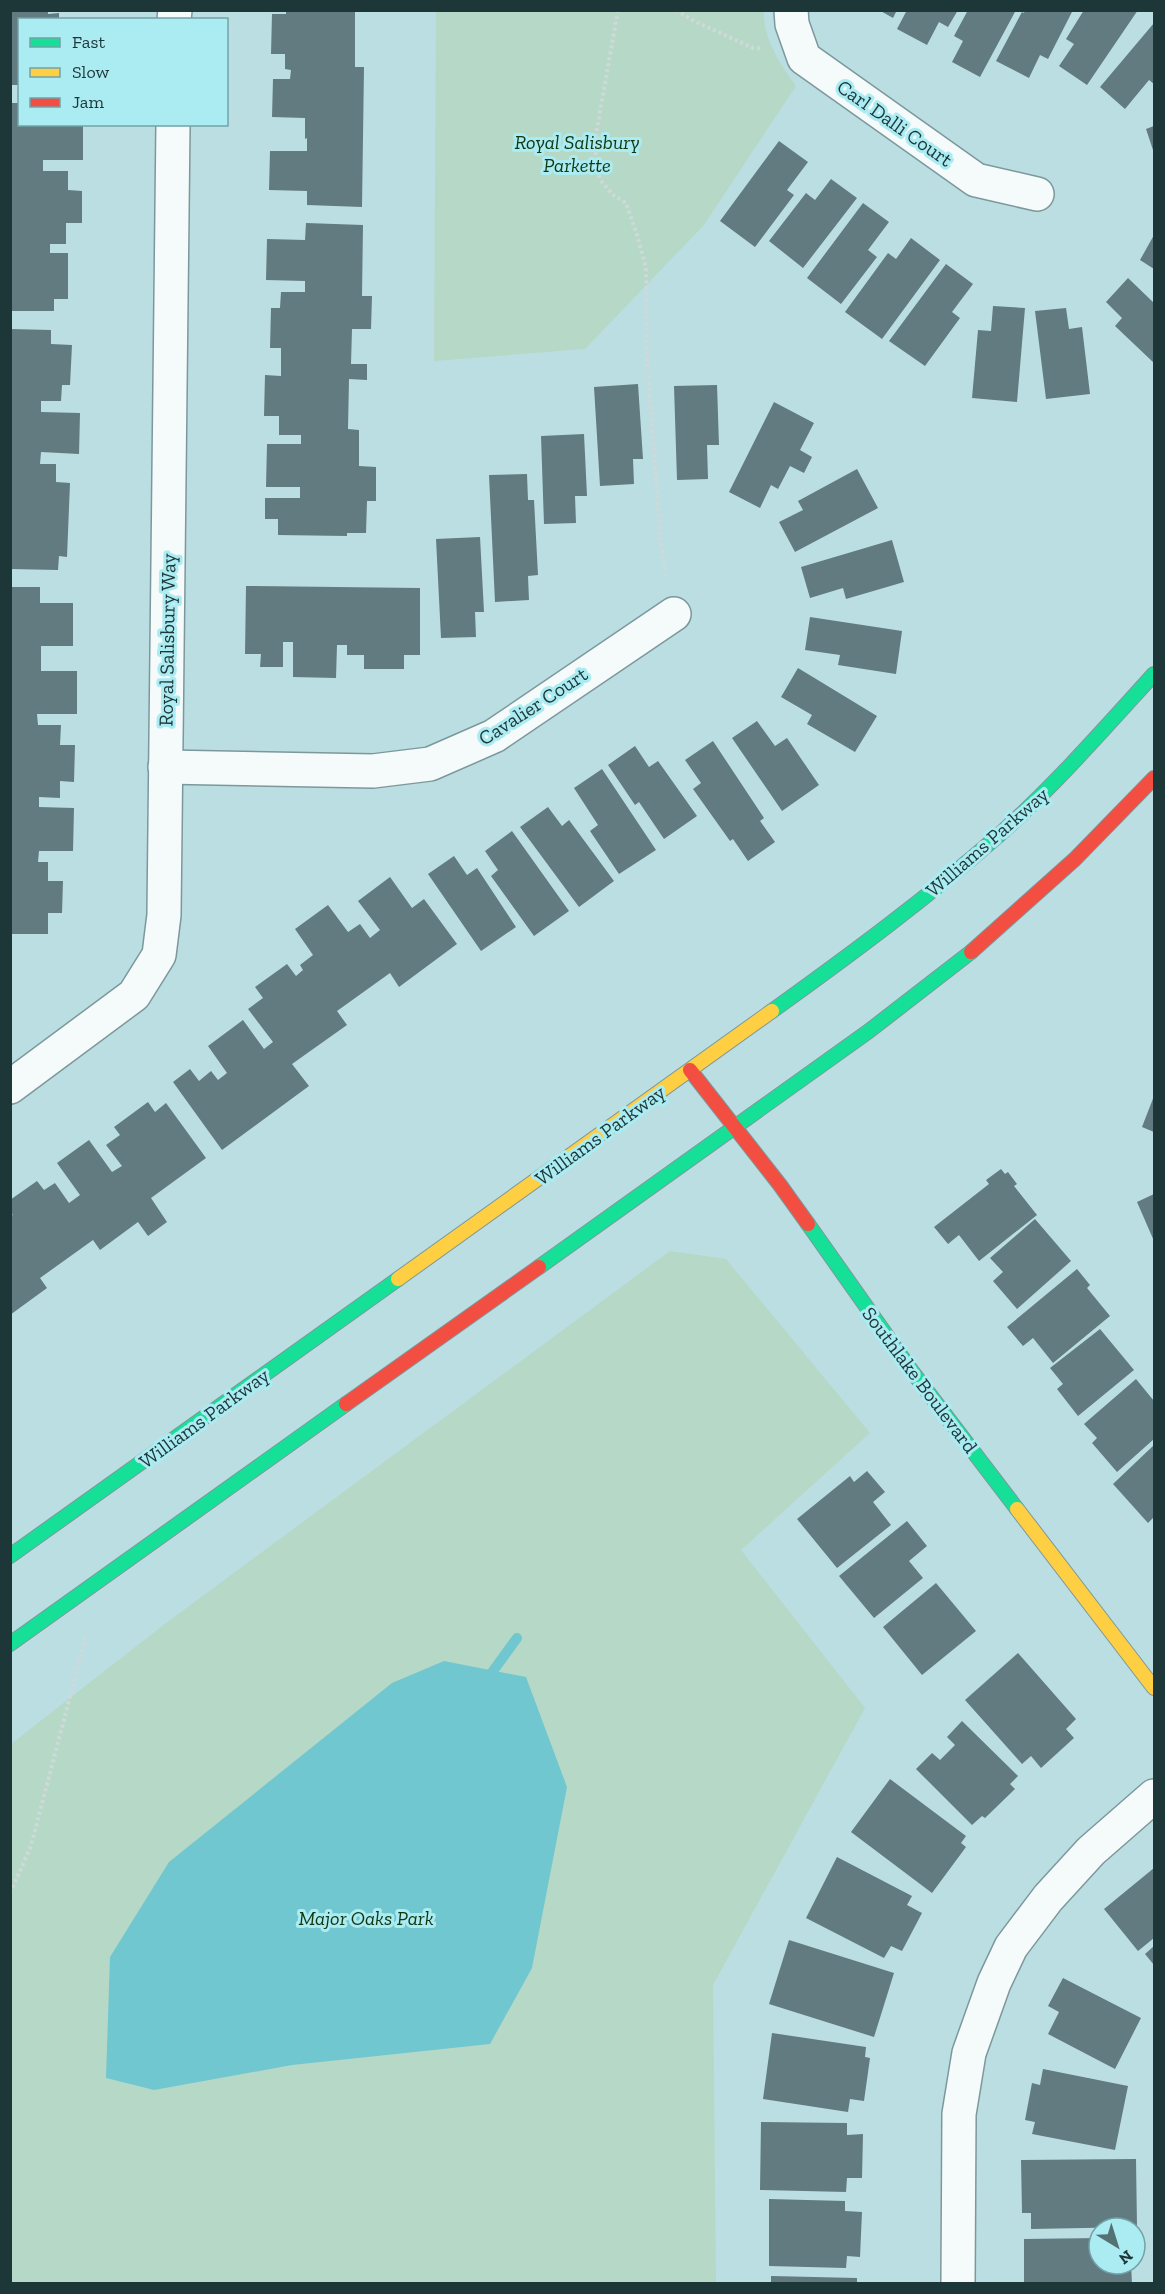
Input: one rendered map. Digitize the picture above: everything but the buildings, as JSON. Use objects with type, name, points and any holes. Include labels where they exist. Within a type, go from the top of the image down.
[{"type":"main road","name":"Williams Parkway","points":[[10,1556],[866,944],[999,835],[1060,777],[1155,674]]},
{"type":"main road","points":[[10,1644],[933,984],[995,932],[1083,850],[1155,778]]},
{"type":"main road","name":"Southlake Boulevard","points":[[690,1070],[780,1185],[911,1370],[1155,1688]]},
{"type":"street","name":"Carl Dalli Court","points":[[791,10],[792,24],[804,58],[976,180],[1037,194]]},
{"type":"street","name":"Royal Salisbury Way","points":[[10,1087],[134,995],[159,955],[164,915],[173,126]]},
{"type":"street","name":"Cavalier Court","points":[[165,767],[373,771],[430,764],[494,736],[674,614]]},
{"type":"street","points":[[958,2283],[959,2114],[969,2053],[993,1983],[1011,1947],[1048,1898],[1091,1851],[1155,1796]]},
{"type":"path","points":[[618,10],[597,129],[595,168],[602,182],[612,194],[626,203],[646,268],[647,358],[661,546],[674,614]]},
{"type":"path","points":[[675,10],[753,48],[800,45]]},
{"type":"path","points":[[10,1893],[31,1846],[87,1630]]},
{"type":"green space","name":"Royal Salisbury Parkette","points":[[436,11],[764,11],[764,22],[769,41],[796,86],[704,225],[585,349],[434,361]]},
{"type":"green space","name":"Major Oaks Park","points":[[670,1251],[726,1259],[870,1433],[741,1550],[865,1708],[713,1985],[716,2283],[11,2284],[11,1744],[166,1623]]},
{"type":"water","points":[[444,1661],[526,1677],[567,1787],[532,1968],[490,2044],[292,2065],[154,2090],[106,2078],[110,1957],[169,1862],[392,1683]]},
{"type":"waterway","points":[[485,1682],[517,1638]]},
{"type":"traffic: fast","points":[[772,1011],[888,926],[999,835],[1059,777],[1154,674]]},
{"type":"traffic: fast","points":[[539,1267],[869,1031],[971,952]]},
{"type":"traffic: fast","points":[[808,1224],[911,1370],[1017,1509]]},
{"type":"traffic: fast","points":[[10,1556],[398,1279]]},
{"type":"traffic: fast","points":[[10,1644],[346,1404]]},
{"type":"traffic: slow","points":[[398,1279],[772,1011]]},
{"type":"traffic: slow","points":[[1017,1509],[1154,1688]]},
{"type":"traffic: jam","points":[[971,952],[1075,859],[1154,778]]},
{"type":"traffic: jam","points":[[690,1070],[808,1224]]},
{"type":"traffic: jam","points":[[346,1404],[539,1267]]}]
